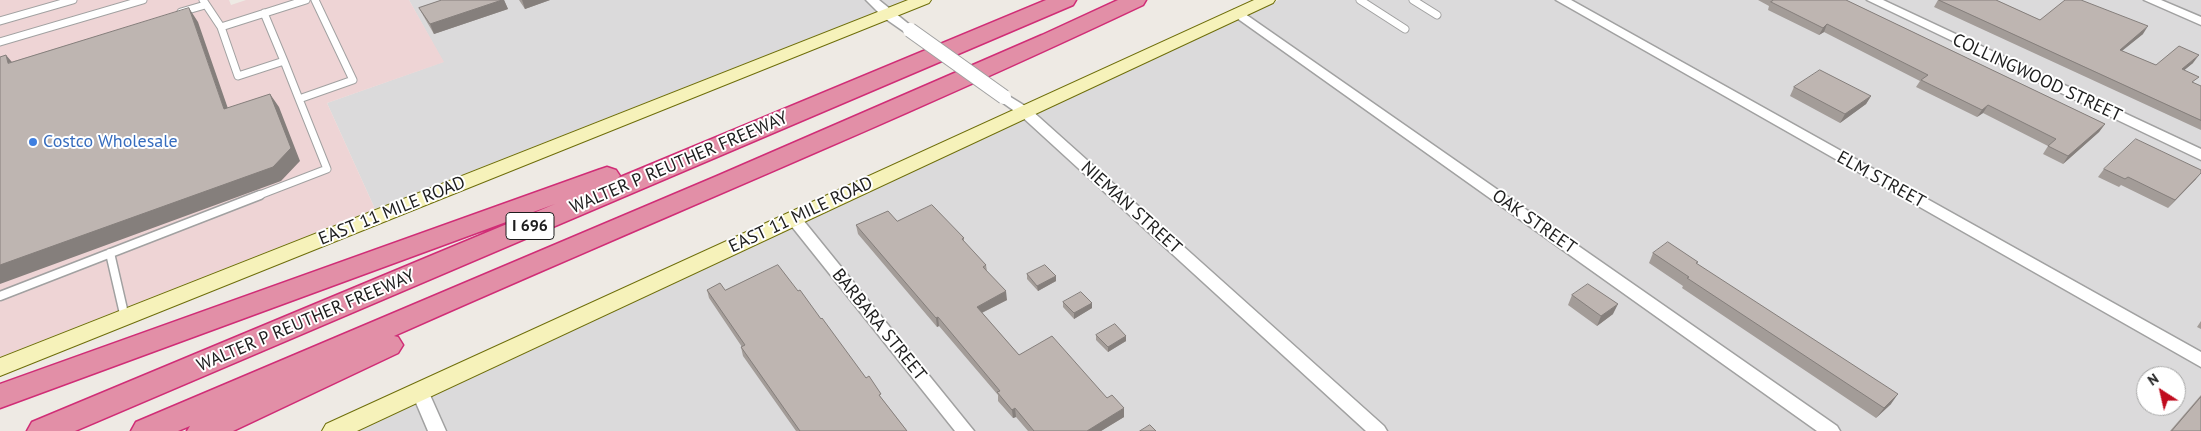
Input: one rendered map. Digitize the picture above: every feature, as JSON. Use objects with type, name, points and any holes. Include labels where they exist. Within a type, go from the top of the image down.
[{"type":"highway","name":"WALTER P REUTHER FREEWAY","points":[[44,431],[1065,0]]},
{"type":"highway","name":"WALTER P REUTHER FREEWAY","points":[[146,431],[454,296],[644,217],[1041,44],[1135,0]]},
{"type":"highway","points":[[0,396],[685,147],[899,59],[1017,21]]},
{"type":"highway","points":[[203,431],[528,281],[644,217]]},
{"type":"main road","name":"EAST 11 MILE ROAD","points":[[0,367],[923,0]]},
{"type":"main road","name":"EAST 11 MILE ROAD","points":[[334,431],[1267,0]]},
{"type":"street","name":"NIEMAN STREET","points":[[872,0],[887,14],[1025,112],[1378,431]]},
{"type":"street","name":"ELM STREET","points":[[1562,0],[2201,360]]},
{"type":"street","name":"COLLINGWOOD STREET","points":[[1873,0],[2201,156]]},
{"type":"street","points":[[2150,0],[2201,21]]},
{"type":"street","name":"OAK STREET","points":[[1238,13],[1831,431]]},
{"type":"street","name":"BARBARA STREET","points":[[794,219],[965,431]]},
{"type":"street","points":[[420,391],[437,431]]},
{"type":"lane","points":[[0,21],[73,0]]},
{"type":"lane","points":[[0,42],[143,0]]},
{"type":"lane","points":[[221,26],[306,0]]},
{"type":"lane","points":[[299,99],[353,80],[315,0]]},
{"type":"lane","points":[[1360,0],[1405,29]]},
{"type":"lane","points":[[1413,0],[1437,16]]},
{"type":"lane","points":[[177,14],[204,3],[221,26],[238,76],[284,61]]},
{"type":"lane","points":[[0,296],[327,170],[264,13]]},
{"type":"lane","points":[[110,254],[125,318]]},
{"type":"shaded area","points":[[0,0],[229,0],[231,5],[246,0],[409,0],[444,62],[327,103],[375,209],[0,357]]},
{"type":"shaded area","points":[[409,0],[907,0],[375,209],[327,103],[443,62]]},
{"type":"shaded area","points":[[1279,0],[2201,0],[2201,431],[352,431]]},
{"type":"building","points":[[442,0],[502,0],[430,24],[419,8]]},
{"type":"building","points":[[1774,0],[1846,0],[2105,124],[2068,156],[2048,146],[2056,139],[1988,105],[1982,110],[1921,80],[1928,75],[1827,24],[1823,28],[1771,2]]},
{"type":"building","points":[[1939,0],[1996,0],[2040,20],[2065,0],[2081,0],[2148,26],[2120,50],[2156,65],[2179,46],[2199,55],[2182,69],[2199,77],[2192,82],[2201,86],[2201,120]]},
{"type":"building","points":[[189,8],[224,109],[270,94],[291,148],[273,167],[0,265],[0,57],[6,55],[8,63]]},
{"type":"building","points":[[1820,70],[1871,96],[1845,114],[1794,87]]},
{"type":"building","points":[[2136,139],[2201,170],[2201,173],[2175,200],[2128,177],[2125,179],[2104,169]]},
{"type":"building","points":[[932,205],[964,238],[962,239],[986,265],[983,267],[1006,291],[977,307],[1019,355],[1052,336],[1107,398],[1112,395],[1124,408],[1087,431],[1034,431],[1015,408],[1012,410],[997,392],[1000,391],[938,317],[936,318],[856,225],[888,211],[897,221]]},
{"type":"building","points":[[1668,242],[1698,262],[1696,263],[1898,394],[1884,408],[1687,278],[1689,277],[1653,253]]},
{"type":"building","points":[[778,265],[822,318],[866,378],[869,376],[881,394],[879,395],[907,431],[800,431],[741,347],[745,345],[707,290],[720,283],[725,290]]},
{"type":"building","points":[[1045,265],[1056,276],[1037,286],[1027,274]]},
{"type":"building","points":[[1588,284],[1618,304],[1601,316],[1572,295]]},
{"type":"building","points":[[1081,292],[1092,303],[1074,313],[1063,302]]},
{"type":"building","points":[[1115,324],[1126,336],[1108,347],[1096,335]]},
{"type":"building","points":[[2201,397],[2201,431],[2172,431]]},
{"type":"building","points":[[1150,425],[1156,431],[1140,431]]},
{"type":"place","name":"Costco Wholesale","points":[[33,142]]}]
